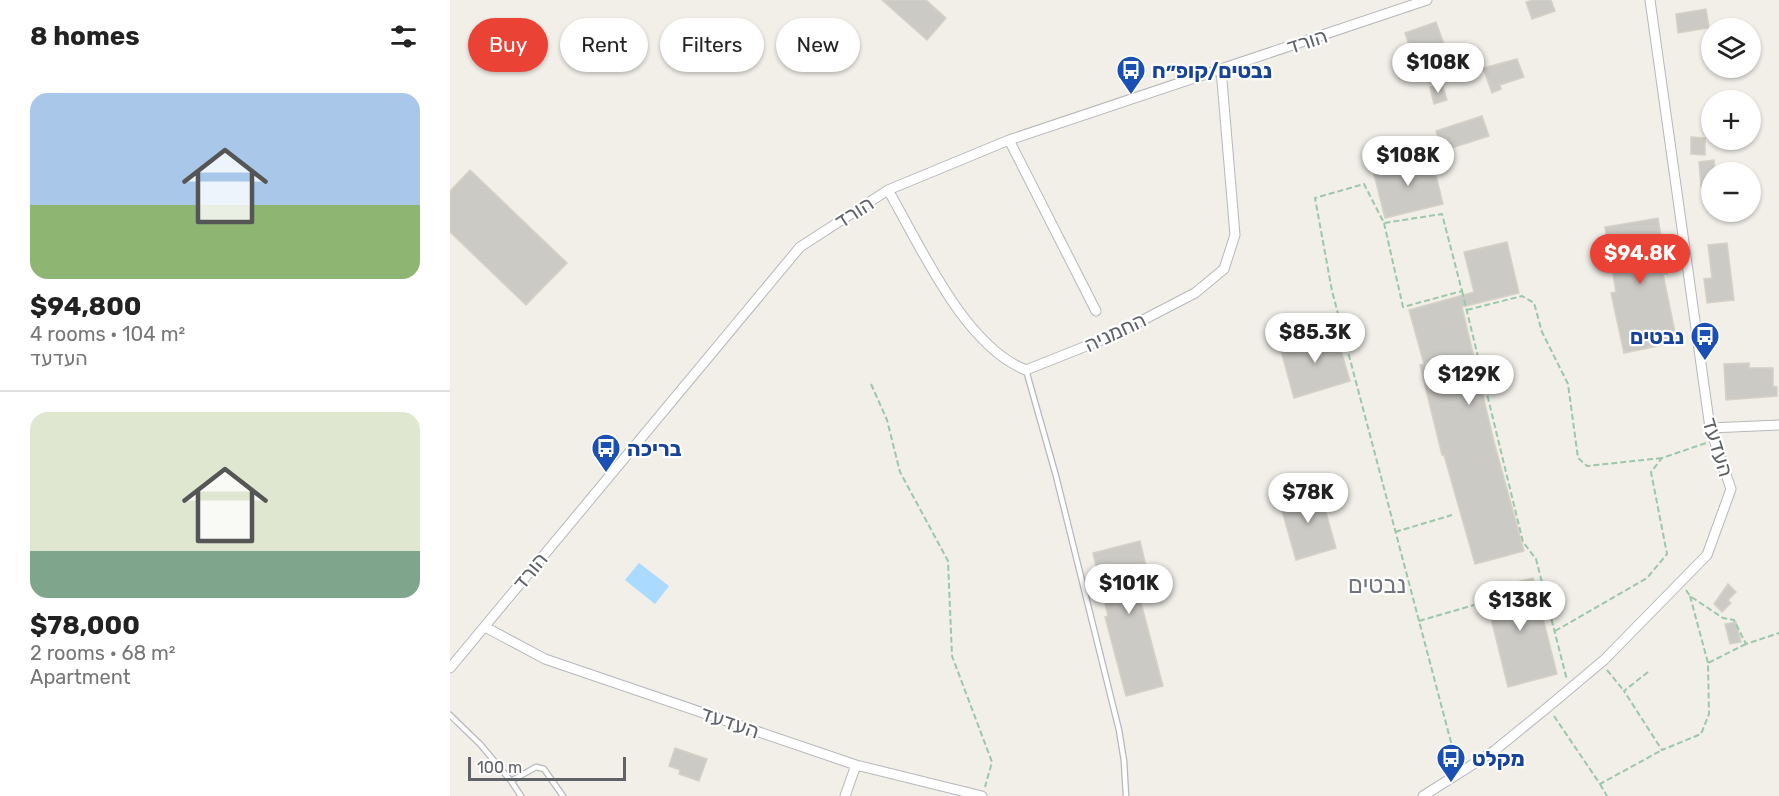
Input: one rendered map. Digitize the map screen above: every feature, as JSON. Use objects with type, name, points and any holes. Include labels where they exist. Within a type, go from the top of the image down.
[{"type":"street","name":"הורד","points":[[450,668],[800,247],[888,190],[1009,140],[1427,0]]},
{"type":"street","name":"העדעד","points":[[1422,796],[1470,768],[1602,662],[1707,555],[1731,489],[1710,428],[1650,0]]},
{"type":"street","name":"החמניה","points":[[1026,370],[1114,335],[1195,292],[1224,269],[1235,235],[1221,69]]},
{"type":"street","points":[[1009,140],[1096,311]]},
{"type":"street","points":[[888,190],[963,319],[1013,365],[1026,370]]},
{"type":"street","points":[[1710,428],[1779,425]]},
{"type":"street","name":"העדעד","points":[[485,627],[545,659],[856,765],[983,796]]},
{"type":"street","points":[[845,796],[856,765]]},
{"type":"lane","points":[[1026,370],[1059,487],[1119,730],[1126,796]]},
{"type":"lane","points":[[450,715],[480,744],[521,796]]},
{"type":"lane","points":[[511,781],[536,767],[544,769],[563,796]]},
{"type":"path","points":[[1462,291],[1403,307],[1384,223],[1364,184],[1315,198],[1332,291],[1452,746],[1470,768]]},
{"type":"path","points":[[1384,223],[1442,214],[1523,542],[1536,559],[1570,689]]},
{"type":"path","points":[[1467,310],[1522,296],[1534,303],[1542,332],[1568,384],[1578,458],[1587,466],[1662,458],[1714,440]]},
{"type":"path","points":[[871,384],[887,420],[900,472],[948,561],[951,656],[992,762],[983,796]]},
{"type":"path","points":[[1555,632],[1647,578],[1667,554],[1652,472],[1662,458]]},
{"type":"path","points":[[1395,532],[1452,514]]},
{"type":"path","points":[[1600,784],[1662,750],[1701,734],[1709,714],[1708,663],[1690,596],[1681,583]]},
{"type":"path","points":[[1690,596],[1723,618],[1734,620],[1746,644]]},
{"type":"path","points":[[1419,621],[1474,605]]},
{"type":"path","points":[[1708,663],[1746,644],[1779,633]]},
{"type":"path","points":[[1602,662],[1624,691],[1662,750]]},
{"type":"path","points":[[1624,691],[1648,672]]},
{"type":"path","points":[[1548,707],[1607,796]]},
{"type":"water","points":[[639,563],[669,586],[655,604],[625,580]]},
{"type":"building","points":[[882,0],[926,0],[946,18],[927,40]]},
{"type":"building","points":[[1551,0],[1555,11],[1532,19],[1526,2]]},
{"type":"building","points":[[1706,9],[1707,18],[1701,18],[1701,29],[1678,33],[1676,14]]},
{"type":"building","points":[[1436,22],[1445,47],[1413,58],[1405,33]]},
{"type":"building","points":[[1517,59],[1524,77],[1500,85],[1501,89],[1492,93],[1483,68]]},
{"type":"building","points":[[1442,84],[1447,100],[1434,104],[1430,87]]},
{"type":"building","points":[[1482,116],[1489,136],[1442,151],[1436,131]]},
{"type":"building","points":[[1691,137],[1701,138],[1701,150],[1705,150],[1705,155],[1691,154]]},
{"type":"building","points":[[1431,156],[1443,204],[1385,218],[1373,170]]},
{"type":"building","points":[[1714,160],[1714,162],[1701,162],[1701,187],[1699,162]]},
{"type":"building","points":[[470,170],[567,263],[526,305],[450,232],[450,191]]},
{"type":"building","points":[[1658,218],[1667,274],[1663,274],[1677,342],[1624,353],[1611,293],[1616,292],[1605,227]]},
{"type":"building","points":[[1507,242],[1519,293],[1462,307],[1494,442],[1524,551],[1475,564],[1444,455],[1442,455],[1420,365],[1424,364],[1409,310],[1474,292],[1464,252]]},
{"type":"building","points":[[1727,243],[1734,300],[1707,303],[1704,279],[1712,278],[1708,245]]},
{"type":"building","points":[[1335,331],[1350,381],[1294,398],[1280,347]]},
{"type":"building","points":[[1749,363],[1749,368],[1773,368],[1773,386],[1777,387],[1777,396],[1726,400],[1724,364]]},
{"type":"building","points":[[1319,488],[1336,548],[1296,560],[1279,500]]},
{"type":"building","points":[[1140,541],[1153,596],[1140,599],[1163,686],[1126,696],[1105,617],[1108,616],[1093,553]]},
{"type":"building","points":[[1533,578],[1557,674],[1508,687],[1484,590]]},
{"type":"building","points":[[1728,584],[1736,592],[1728,600],[1731,603],[1722,612],[1714,604]]},
{"type":"building","points":[[1736,622],[1741,642],[1730,644],[1725,624]]},
{"type":"building","points":[[675,748],[707,759],[699,781],[679,774],[680,770],[669,766]]},
{"type":"place","name":"נבטים/קופ״ח","points":[[1131,96]]},
{"type":"place","name":"נבטים","points":[[1705,362]]},
{"type":"place","name":"בריכה","points":[[606,474]]},
{"type":"place","name":"מקלט","points":[[1451,784]]},
{"type":"district","name":"נבטים","points":[[1377,585]]}]
